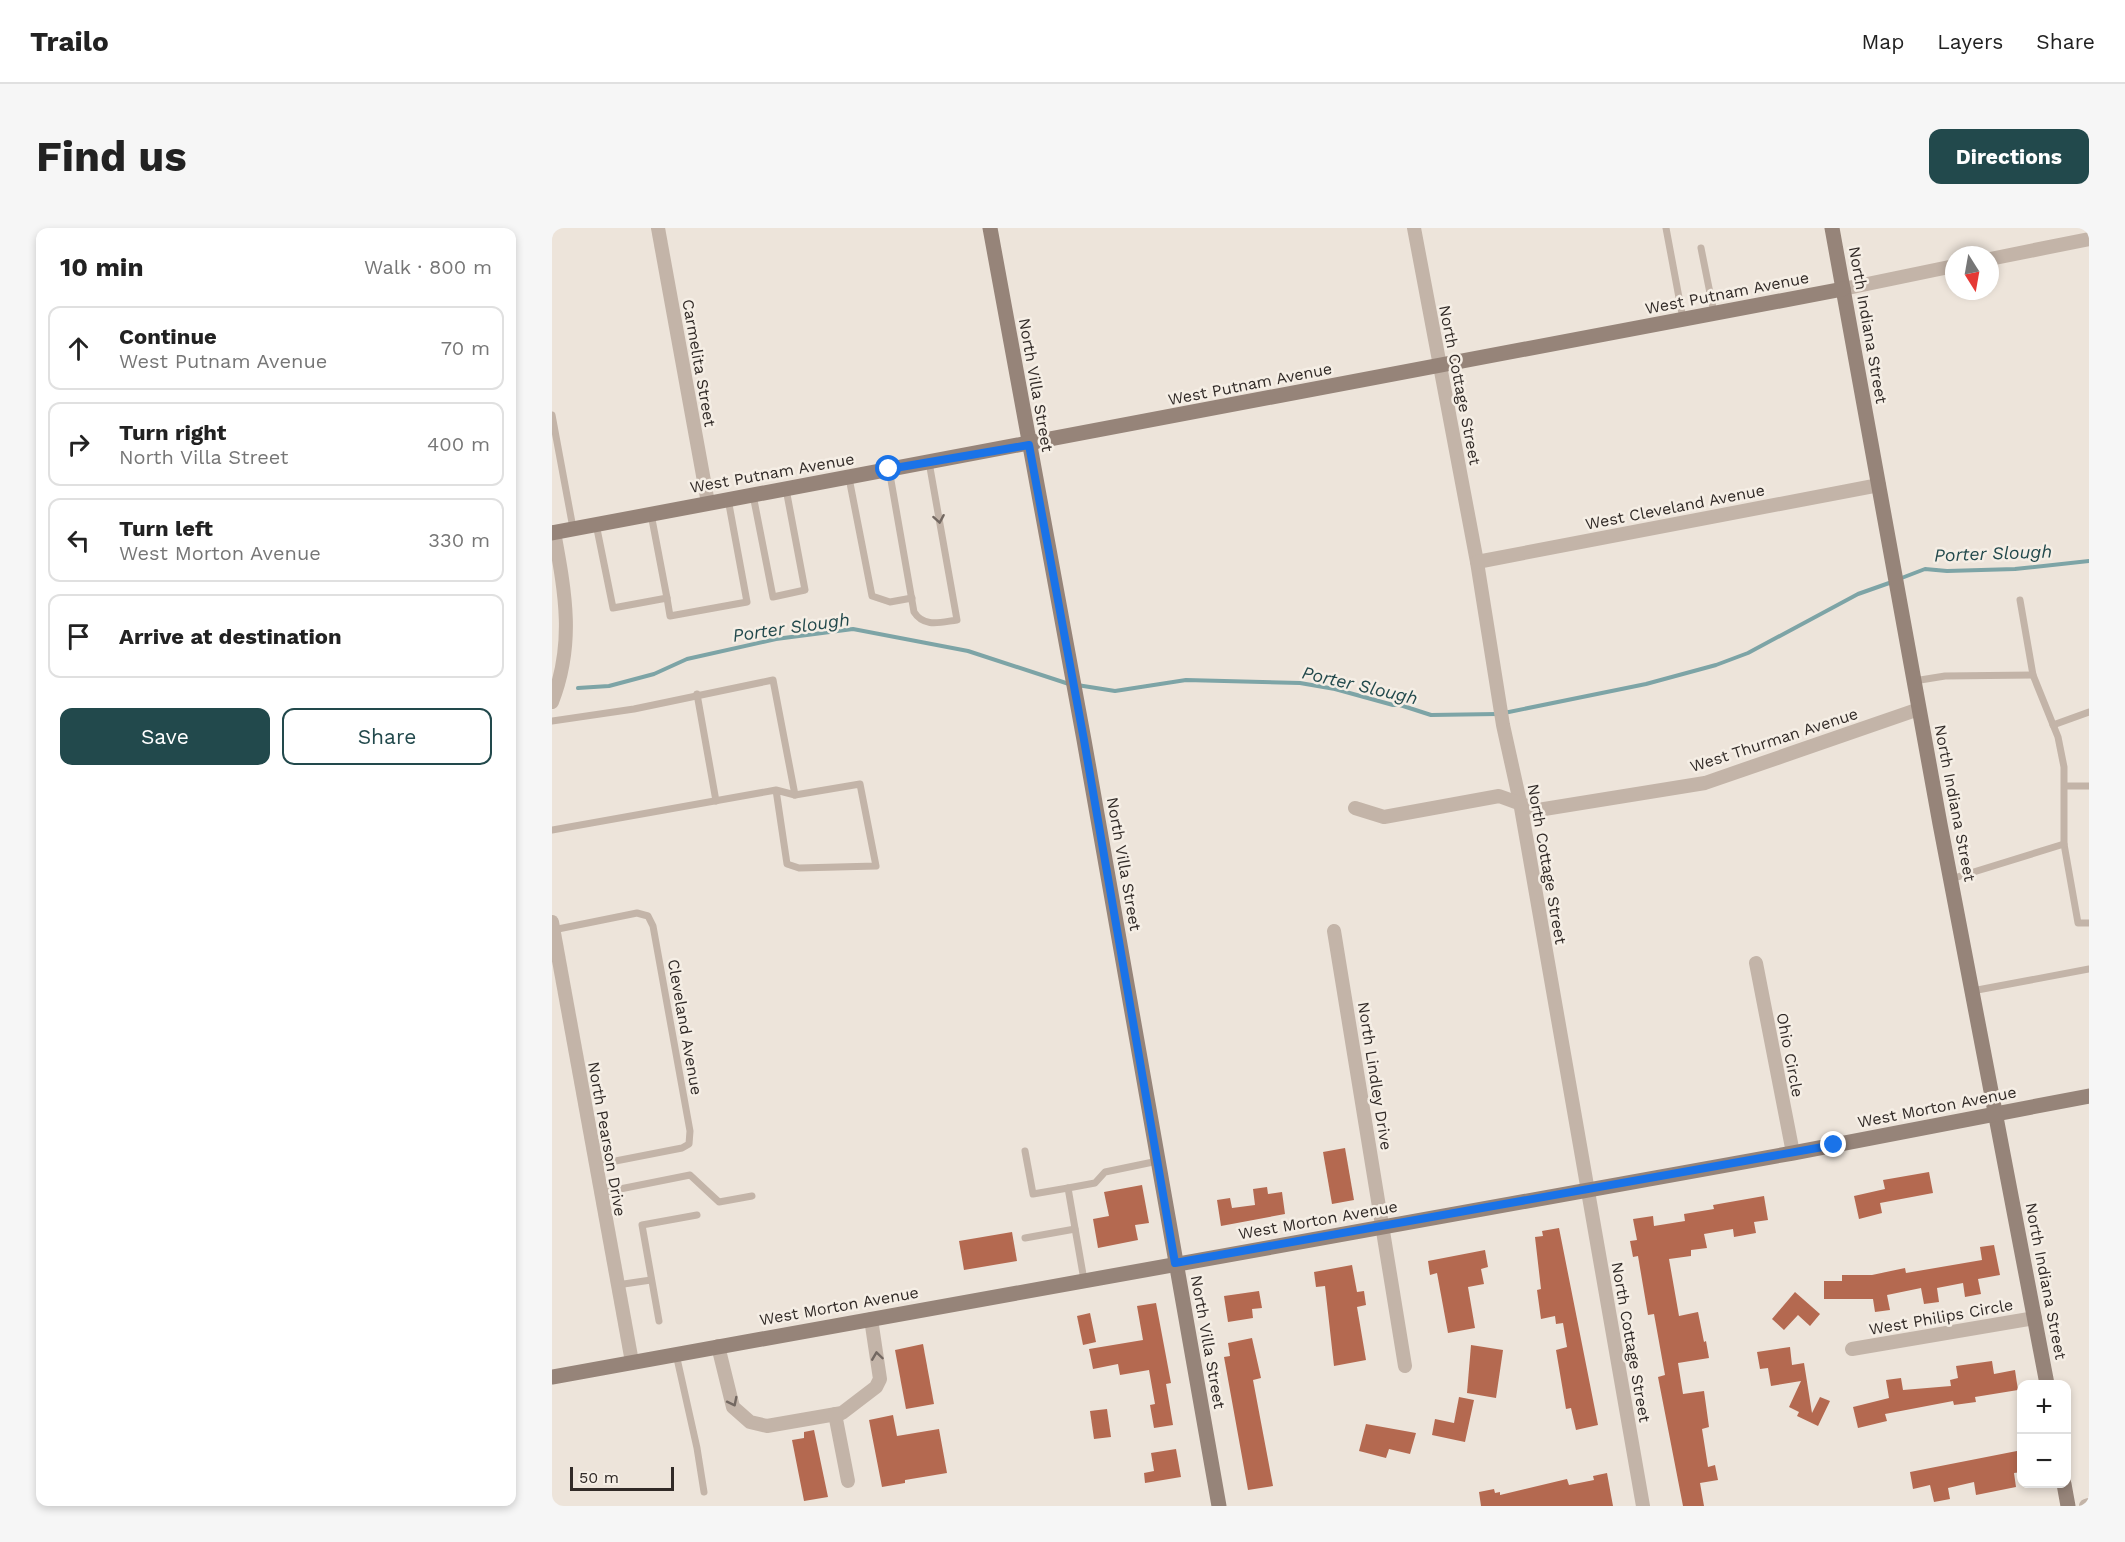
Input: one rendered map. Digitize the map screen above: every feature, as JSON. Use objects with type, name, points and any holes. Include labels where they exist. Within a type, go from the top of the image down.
[{"type":"main road","name":"North Villa Street","points":[[990,228],[1072,672],[1219,1506]]},
{"type":"main road","name":"North Indiana Street","points":[[1832,228],[1899,602],[2046,1380]]},
{"type":"main road","name":"West Putnam Avenue","points":[[553,532],[1029,445],[1843,289]]},
{"type":"main road","name":"West Morton Avenue","points":[[552,1377],[1793,1153],[2089,1096]]},
{"type":"main road","points":[[2065,1488],[2068,1506]]},
{"type":"street","name":"Carmelita Street","points":[[658,228],[708,503]]},
{"type":"street","name":"North Cottage Street","points":[[1414,228],[1477,562],[1503,725],[1520,802],[1643,1506]]},
{"type":"street","points":[[1999,257],[2089,238]]},
{"type":"street","name":"West Putnam Avenue","points":[[1843,289],[1945,268]]},
{"type":"street","name":"West Cleveland Avenue","points":[[1477,562],[1879,484]]},
{"type":"street","points":[[552,702],[559,685],[567,643],[566,597],[553,532]]},
{"type":"street","name":"West Thurman Avenue","points":[[1355,808],[1384,817],[1499,796],[1538,810],[1705,783],[1919,708]]},
{"type":"street","name":"North Pearson Drive","points":[[553,926],[632,1362]]},
{"type":"street","name":"North Lindley Drive","points":[[1334,931],[1384,1226],[1405,1366]]},
{"type":"street","name":"Ohio Circle","points":[[1756,963],[1793,1153]]},
{"type":"street","name":"West Philips Circle","points":[[1851,1349],[2036,1318]]},
{"type":"street","points":[[718,1346],[733,1407],[750,1422],[767,1426],[835,1414],[854,1405],[876,1387],[880,1380],[871,1319]]},
{"type":"street","points":[[835,1414],[848,1481]]},
{"type":"lane","points":[[1666,228],[1683,320]]},
{"type":"lane","points":[[1701,248],[1714,314]]},
{"type":"lane","points":[[552,415],[573,528]]},
{"type":"lane","points":[[889,469],[917,616],[926,622],[957,620],[929,462]]},
{"type":"lane","points":[[849,477],[872,596],[890,602],[912,598]]},
{"type":"lane","points":[[753,495],[773,597],[805,590],[786,489]]},
{"type":"lane","points":[[651,514],[670,616],[747,602],[728,499]]},
{"type":"lane","points":[[596,524],[613,608],[667,598]]},
{"type":"lane","points":[[2020,600],[2033,675],[2053,725],[2064,767],[2065,786],[2062,802],[2064,844],[2078,923],[2089,923]]},
{"type":"lane","points":[[1914,681],[1945,676],[2033,675]]},
{"type":"lane","points":[[552,721],[634,708],[773,680],[795,795]]},
{"type":"lane","points":[[698,694],[716,801]]},
{"type":"lane","points":[[2053,725],[2089,712]]},
{"type":"lane","points":[[552,830],[776,790],[795,795],[860,784],[876,866],[799,868],[787,864],[776,790]]},
{"type":"lane","points":[[2065,786],[2089,786]]},
{"type":"lane","points":[[1951,879],[2064,844]]},
{"type":"lane","name":"Cleveland Avenue","points":[[553,926],[637,913],[648,916],[653,926],[688,1120],[690,1137],[688,1144],[682,1148],[595,1165]]},
{"type":"lane","points":[[1972,991],[2089,968]]},
{"type":"lane","points":[[1024,1151],[1033,1194],[1095,1183],[1105,1172],[1158,1161]]},
{"type":"lane","points":[[600,1193],[690,1175],[719,1202],[752,1196]]},
{"type":"lane","points":[[1068,1188],[1084,1280]]},
{"type":"lane","points":[[658,1321],[642,1225],[697,1215]]},
{"type":"lane","points":[[1026,1238],[1075,1229]]},
{"type":"lane","points":[[617,1285],[651,1280]]},
{"type":"lane","points":[[676,1354],[697,1448],[704,1492]]},
{"type":"building","points":[[1345,1148],[1354,1200],[1332,1204],[1323,1152]]},
{"type":"building","points":[[1929,1172],[1933,1193],[1880,1203],[1882,1213],[1859,1219],[1854,1196],[1885,1189],[1883,1180]]},
{"type":"building","points":[[1142,1185],[1149,1223],[1135,1225],[1138,1240],[1098,1248],[1093,1219],[1109,1216],[1104,1192]]},
{"type":"building","points":[[1267,1187],[1268,1194],[1282,1192],[1285,1214],[1221,1226],[1217,1200],[1230,1198],[1232,1208],[1255,1205],[1253,1189]]},
{"type":"building","points":[[1764,1196],[1768,1220],[1754,1222],[1756,1233],[1734,1237],[1733,1229],[1704,1234],[1707,1248],[1691,1250],[1691,1256],[1669,1259],[1679,1316],[1698,1312],[1704,1342],[1706,1341],[1709,1358],[1678,1363],[1683,1394],[1704,1391],[1709,1427],[1702,1429],[1708,1467],[1715,1465],[1718,1480],[1700,1483],[1704,1506],[1683,1506],[1658,1377],[1665,1375],[1654,1314],[1648,1315],[1638,1256],[1633,1257],[1630,1241],[1637,1240],[1633,1219],[1653,1216],[1654,1226],[1685,1221],[1684,1214],[1714,1209],[1713,1205]]},
{"type":"building","points":[[1559,1228],[1598,1425],[1576,1430],[1571,1408],[1566,1409],[1556,1350],[1567,1347],[1563,1323],[1556,1324],[1555,1316],[1541,1319],[1537,1290],[1541,1289],[1535,1237],[1543,1236],[1542,1231]]},
{"type":"building","points":[[1012,1232],[1017,1261],[964,1270],[959,1241]]},
{"type":"building","points":[[1994,1245],[2000,1275],[1978,1279],[1981,1294],[1965,1297],[1963,1283],[1937,1288],[1939,1302],[1924,1304],[1921,1288],[1887,1295],[1890,1310],[1875,1312],[1873,1299],[1824,1299],[1824,1281],[1842,1281],[1842,1275],[1872,1275],[1905,1268],[1906,1273],[1982,1260],[1980,1247]]},
{"type":"building","points":[[1485,1250],[1488,1267],[1481,1269],[1484,1284],[1468,1287],[1475,1328],[1448,1333],[1437,1273],[1430,1275],[1428,1261]]},
{"type":"building","points":[[1352,1265],[1357,1292],[1364,1291],[1366,1305],[1357,1307],[1366,1360],[1334,1366],[1325,1286],[1316,1287],[1314,1272]]},
{"type":"building","points":[[1259,1291],[1262,1308],[1252,1309],[1253,1318],[1228,1322],[1224,1296]]},
{"type":"building","points":[[1795,1292],[1820,1314],[1810,1326],[1798,1315],[1784,1330],[1772,1319]]},
{"type":"building","points":[[1156,1303],[1171,1383],[1166,1384],[1173,1425],[1154,1428],[1150,1405],[1155,1404],[1149,1370],[1120,1375],[1118,1364],[1093,1369],[1089,1349],[1143,1340],[1137,1306]]},
{"type":"building","points":[[1090,1313],[1096,1342],[1083,1345],[1077,1316]]},
{"type":"building","points":[[1252,1338],[1261,1378],[1253,1380],[1273,1486],[1248,1490],[1224,1357],[1230,1356],[1228,1343]]},
{"type":"building","points":[[923,1344],[934,1404],[906,1409],[895,1350]]},
{"type":"building","points":[[1471,1345],[1503,1350],[1496,1398],[1467,1393]]},
{"type":"building","points":[[1790,1347],[1792,1365],[1804,1363],[1812,1413],[1820,1397],[1830,1401],[1818,1426],[1797,1416],[1799,1412],[1789,1407],[1801,1381],[1771,1386],[1768,1368],[1760,1369],[1757,1352]]},
{"type":"building","points":[[1992,1361],[1994,1374],[2015,1370],[2017,1390],[1975,1397],[1976,1402],[1954,1405],[1953,1401],[1885,1414],[1887,1421],[1858,1428],[1853,1407],[1889,1398],[1886,1380],[1901,1378],[1903,1390],[1951,1386],[1950,1380],[1958,1378],[1956,1366]]},
{"type":"building","points":[[1459,1397],[1474,1400],[1465,1442],[1432,1435],[1435,1419],[1454,1423]]},
{"type":"building","points":[[1107,1409],[1111,1437],[1094,1439],[1090,1411]]},
{"type":"building","points":[[893,1415],[897,1436],[939,1429],[947,1473],[905,1480],[905,1483],[882,1487],[869,1420]]},
{"type":"building","points":[[1366,1424],[1416,1433],[1410,1454],[1389,1449],[1386,1458],[1359,1451]]},
{"type":"building","points":[[814,1430],[828,1497],[804,1501],[792,1440],[804,1438],[804,1432]]},
{"type":"building","points":[[1176,1449],[1181,1477],[1145,1483],[1144,1473],[1154,1471],[1151,1453]]},
{"type":"building","points":[[2017,1451],[2017,1473],[2014,1473],[2016,1487],[1976,1495],[1974,1482],[1948,1488],[1950,1499],[1934,1502],[1930,1485],[1913,1489],[1910,1472]]},
{"type":"building","points":[[1607,1473],[1613,1506],[1481,1506],[1479,1492],[1494,1489],[1495,1493],[1500,1492],[1500,1495],[1567,1479],[1569,1485],[1594,1480],[1593,1476]]},
{"type":"waterway","name":"Porter Slough","points":[[1899,579],[1925,569],[1947,571],[2015,569],[2089,561]]},
{"type":"waterway","name":"Porter Slough","points":[[1504,713],[1646,684],[1716,665],[1748,653],[1858,594],[1892,582]]},
{"type":"waterway","name":"Porter Slough","points":[[578,688],[609,686],[654,674],[687,659],[776,639],[853,629],[968,651],[1069,684]]},
{"type":"waterway","name":"Porter Slough","points":[[1077,685],[1115,691],[1186,680],[1300,683],[1335,689],[1431,715],[1497,714]]},
{"type":"route","points":[[889,469],[1029,445],[1084,740],[1175,1263],[1834,1145]]}]
